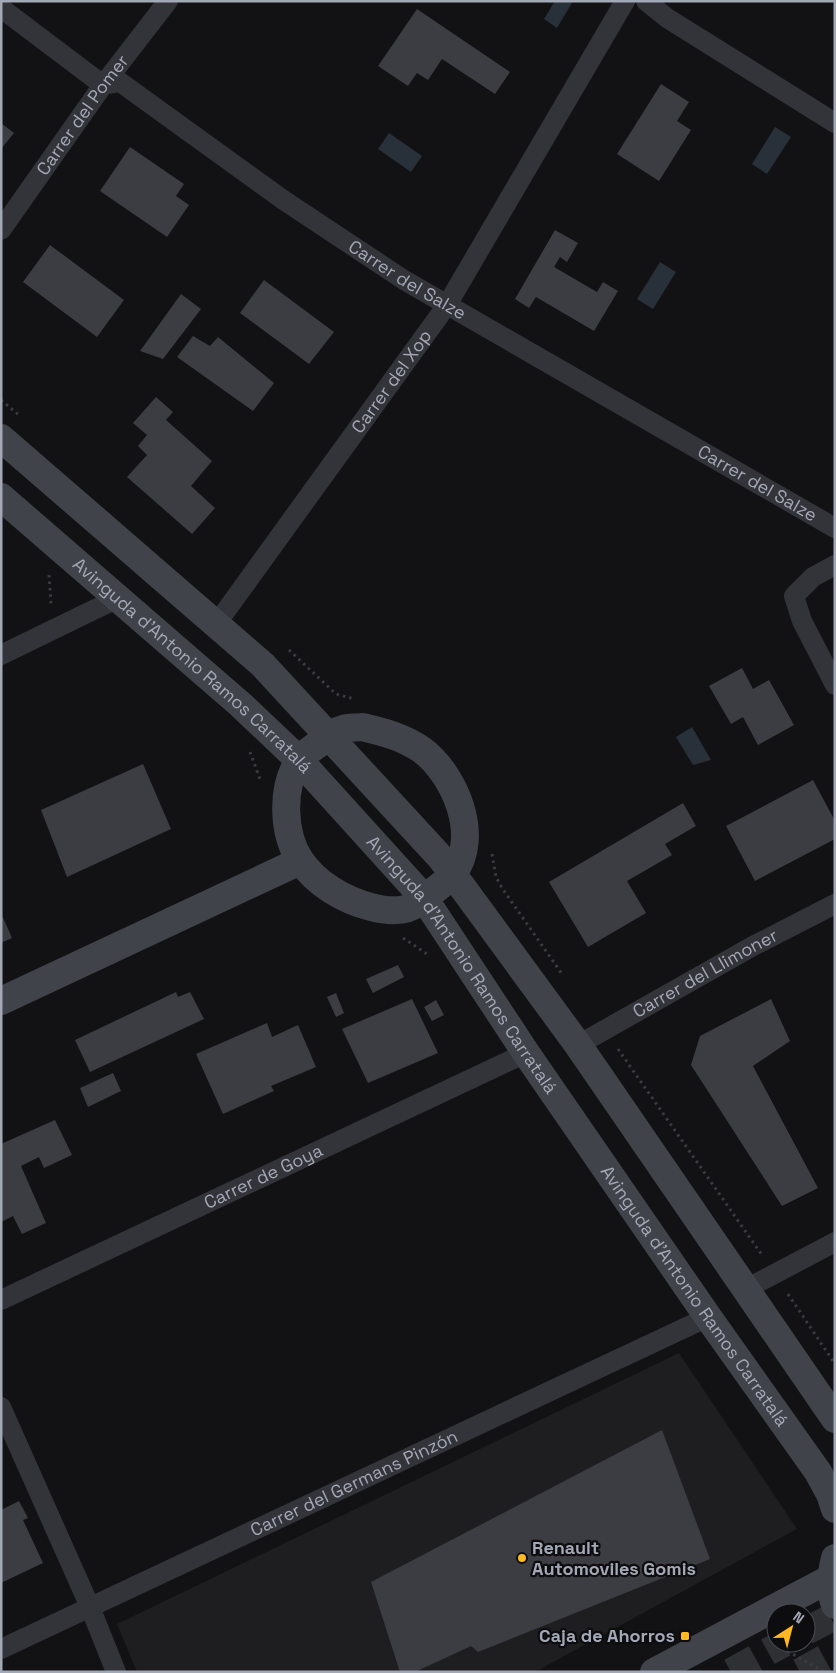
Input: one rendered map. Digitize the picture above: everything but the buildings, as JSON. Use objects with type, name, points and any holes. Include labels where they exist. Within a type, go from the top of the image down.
[{"type":"main road","points":[[1,438],[217,623],[263,665],[453,874],[578,1045],[835,1420]]},
{"type":"main road","name":"Avinguda d'Antonio Ramos Carratalá","points":[[1,497],[230,695],[299,760],[424,898],[526,1053],[708,1317],[818,1472],[830,1494],[835,1509]]},
{"type":"main road","points":[[362,727],[395,735],[422,750],[442,768],[456,794],[466,824],[462,853],[453,874],[409,910],[380,909],[349,901],[324,885],[300,861],[292,845],[287,824],[287,798],[290,776],[299,760],[329,736],[344,728],[362,727]]},
{"type":"main road","points":[[1,1002],[300,861]]},
{"type":"main road","points":[[833,1568],[832,1597],[835,1605]]},
{"type":"main road","points":[[654,1672],[758,1618],[833,1568]]},
{"type":"street","name":"Carrer del Pomer","points":[[1,230],[103,85],[168,1]]},
{"type":"street","name":"Carrer del Xop","points":[[217,623],[447,305],[625,1]]},
{"type":"street","points":[[646,1],[667,18],[835,123]]},
{"type":"street","points":[[1,8],[103,85]]},
{"type":"street","name":"Carrer del Salze","points":[[103,85],[120,82],[282,199],[404,280],[835,528]]},
{"type":"street","points":[[835,565],[813,577],[794,596],[802,621],[835,684]]},
{"type":"street","points":[[1,655],[62,627],[118,598]]},
{"type":"street","name":"Carrer del Llimoner","points":[[578,1045],[745,951],[835,904]]},
{"type":"street","name":"Carrer de Goya","points":[[1,1300],[526,1053]]},
{"type":"street","points":[[746,1289],[835,1242]]},
{"type":"street","name":"Carrer del Germans Pinzón","points":[[1,1649],[708,1317]]},
{"type":"street","points":[[1,1407],[90,1607],[116,1672]]},
{"type":"path","points":[[49,573],[52,607],[62,627]]},
{"type":"path","points":[[249,749],[260,782],[260,790]]},
{"type":"path","points":[[396,936],[406,939],[432,957]]},
{"type":"path","points":[[758,1618],[775,1644],[824,1672]]},
{"type":"shaded area","points":[[555,1],[573,1],[557,28],[544,19]]},
{"type":"shaded area","points":[[775,127],[791,137],[767,174],[752,164]]},
{"type":"shaded area","points":[[389,133],[422,156],[411,172],[378,149]]},
{"type":"shaded area","points":[[660,262],[676,272],[653,309],[637,299]]},
{"type":"shaded area","points":[[692,727],[711,760],[693,765],[676,737]]},
{"type":"shaded area","points":[[679,1353],[797,1529],[535,1672],[137,1672],[117,1624]]},
{"type":"tunnel","points":[[816,1626],[835,1616]]},
{"type":"tunnel","points":[[731,1672],[766,1653]]},
{"type":"tunnel","points":[[800,1672],[835,1653]]},
{"type":"place","name":"Renault Automoviles Gomis","points":[[522,1558]]},
{"type":"place","name":"Caja de Ahorros","points":[[685,1636]]}]
